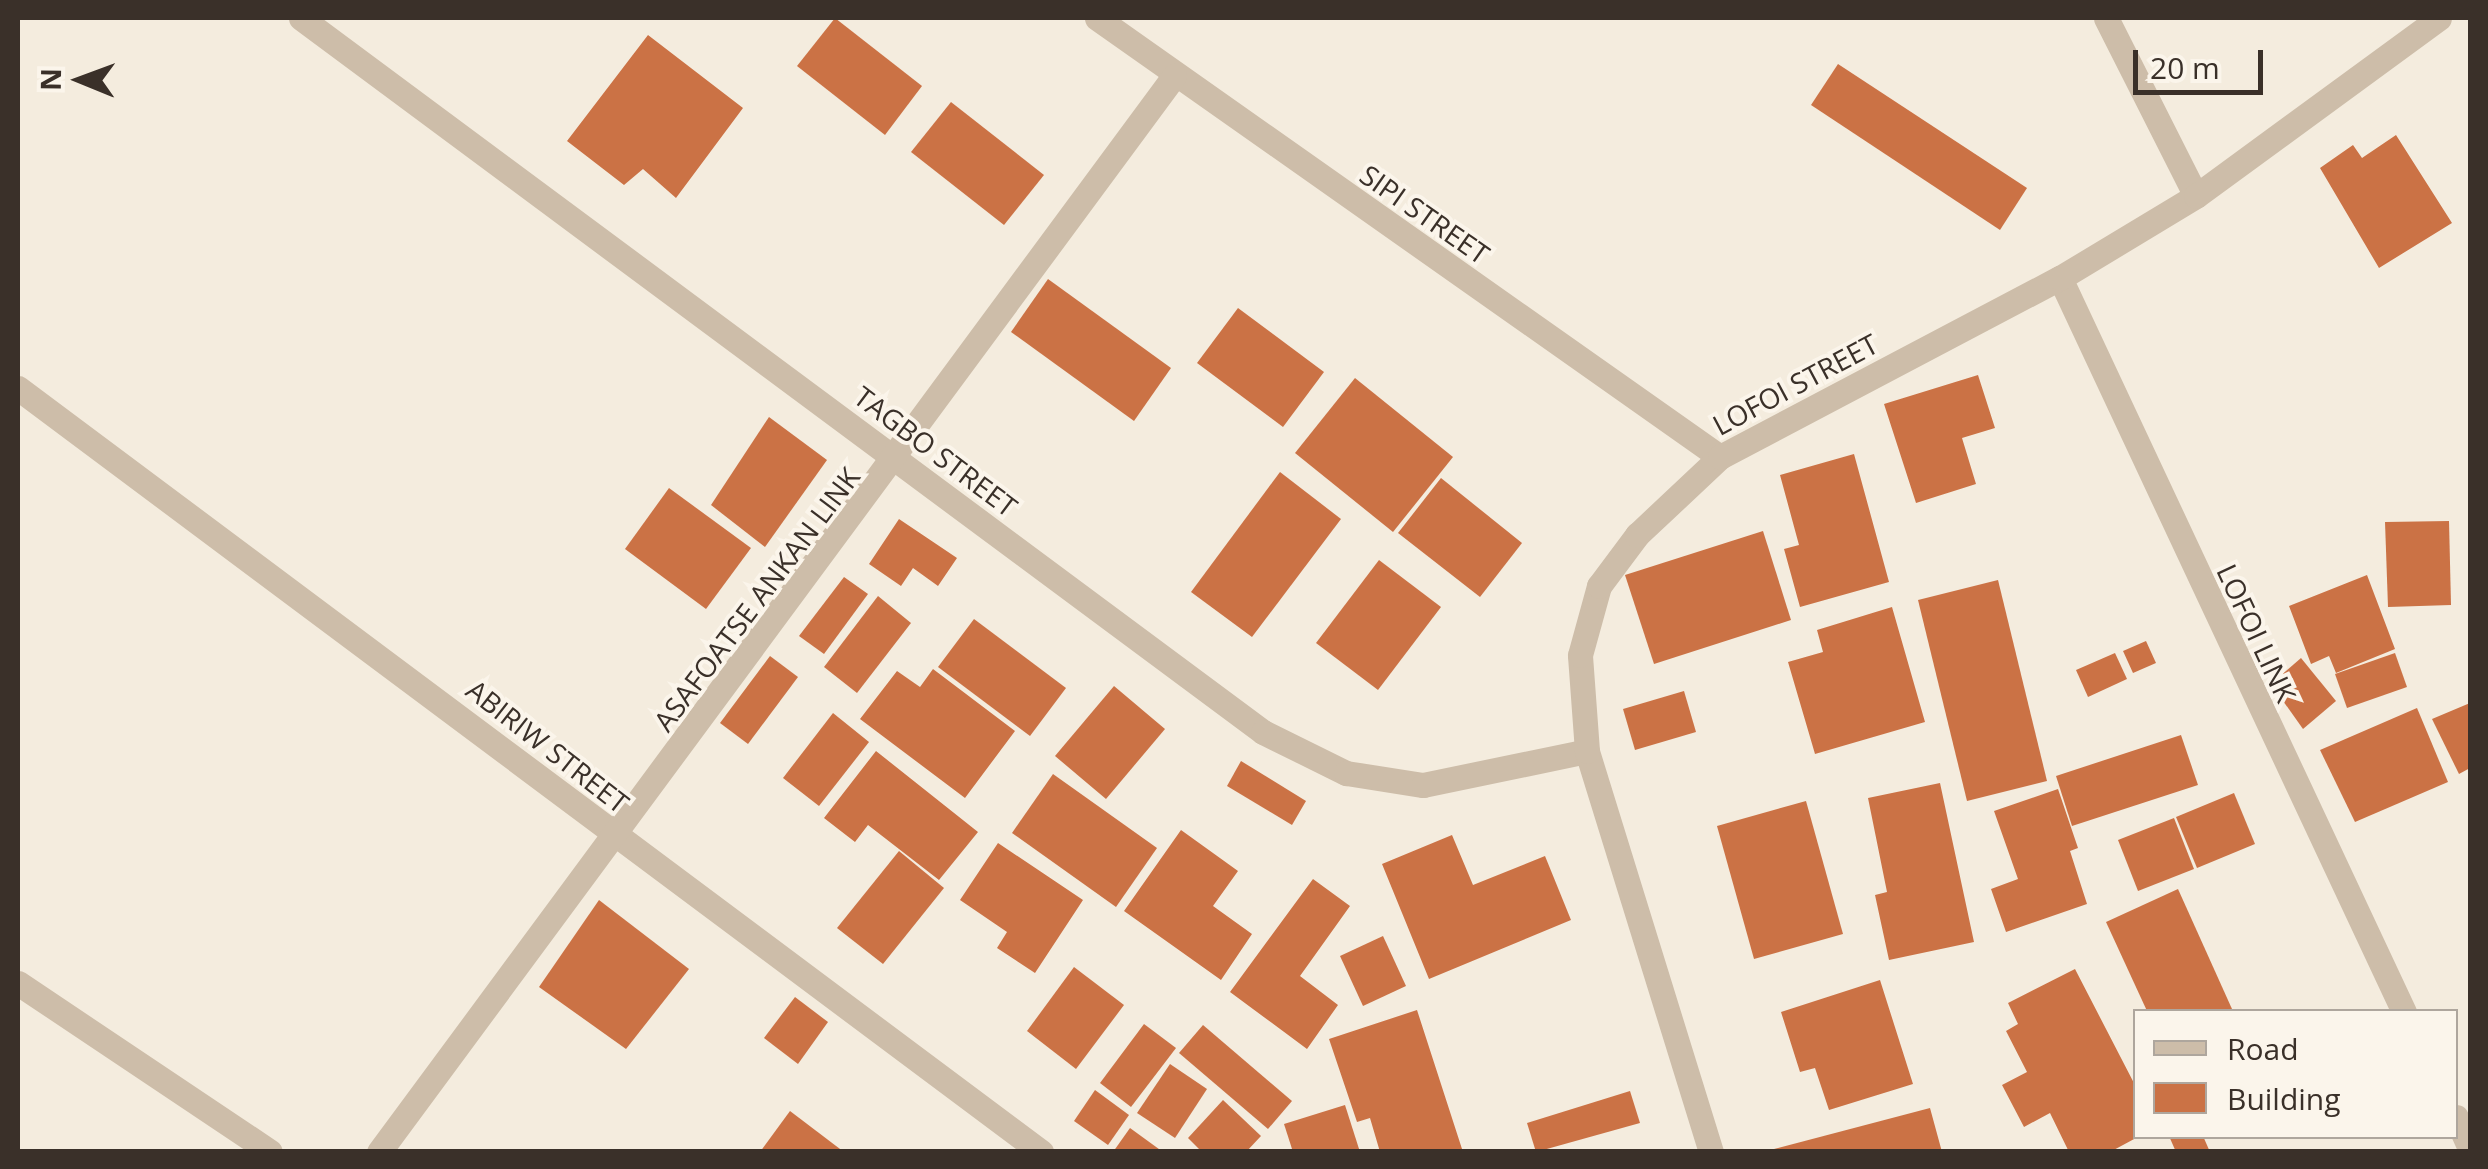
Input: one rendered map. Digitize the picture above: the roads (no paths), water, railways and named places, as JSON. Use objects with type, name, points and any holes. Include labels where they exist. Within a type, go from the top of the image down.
[{"type":"street","name":"TAGBO STREET","points":[[301,18],[1263,732],[1346,773],[1424,786],[1587,751]]},
{"type":"street","name":"SIPI STREET","points":[[1097,18],[1174,76],[1720,457]]},
{"type":"street","points":[[2106,18],[2196,196]]},
{"type":"street","name":"LOFOI STREET","points":[[1710,1152],[1587,751],[1580,655],[1599,586],[1636,535],[1720,457],[2060,278],[2196,196],[2439,18]]},
{"type":"street","name":"ASAFOATSE ANKAN LINK","points":[[379,1152],[616,838],[1174,76]]},
{"type":"street","name":"LOFOI LINK","points":[[2060,278],[2403,1009]]},
{"type":"street","name":"ABIRIW STREET","points":[[18,388],[1041,1152]]},
{"type":"street","points":[[18,983],[270,1152]]},
{"type":"street","points":[[2458,1121],[2470,1148]]}]
